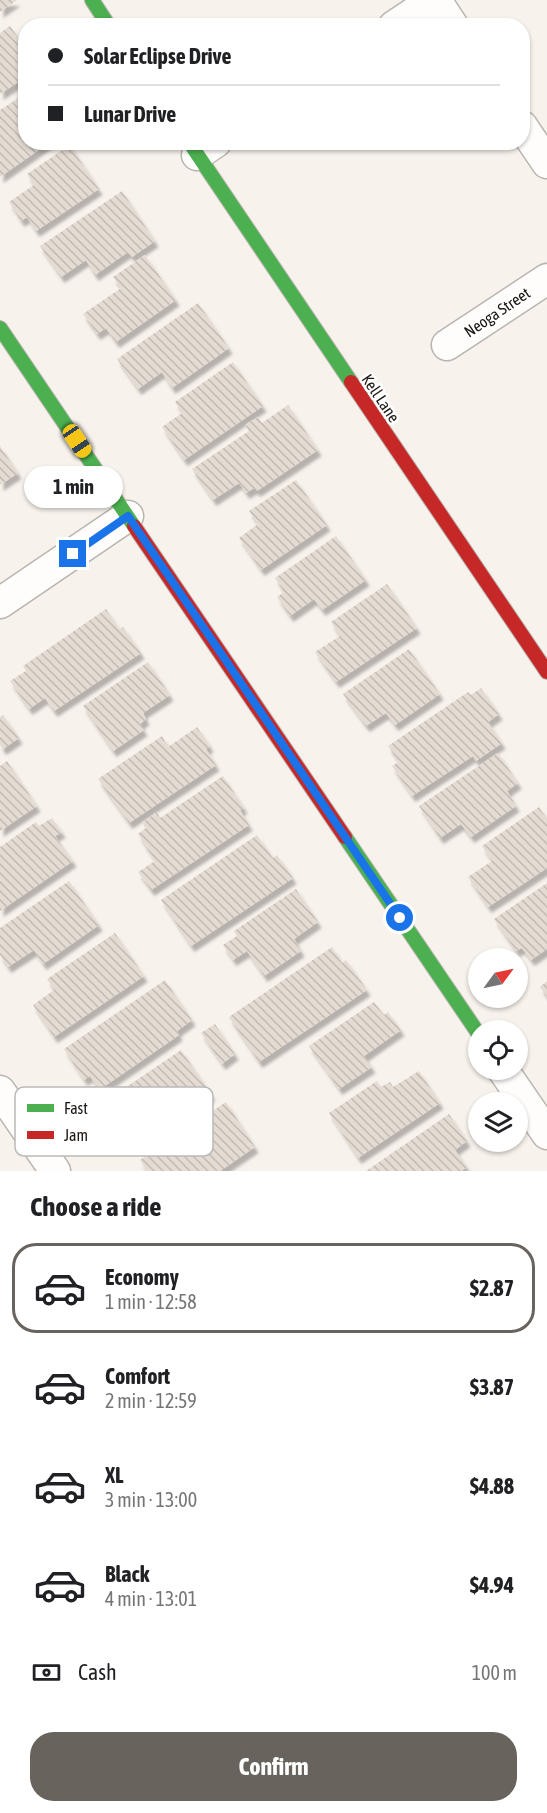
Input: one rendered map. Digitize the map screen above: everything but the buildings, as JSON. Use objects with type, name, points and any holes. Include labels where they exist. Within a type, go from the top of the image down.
[{"type":"street","points":[[92,0],[104,18]]},
{"type":"street","points":[[406,18],[434,0],[447,18]]},
{"type":"street","points":[[530,138],[547,163]]},
{"type":"street","name":"Kell Lane","points":[[203,150],[547,672]]},
{"type":"street","name":"Neoga Street","points":[[447,345],[547,279]]},
{"type":"street","points":[[0,328],[469,1020]]},
{"type":"street","points":[[0,603],[128,516]]},
{"type":"street","points":[[510,1080],[547,1134]]},
{"type":"street","points":[[0,1091],[15,1113]]},
{"type":"street","points":[[45,1156],[55,1171]]},
{"type":"traffic: fast","points":[[92,0],[104,18]]},
{"type":"traffic: fast","points":[[194,150],[351,382]]},
{"type":"traffic: fast","points":[[0,328],[134,526]]},
{"type":"traffic: fast","points":[[345,837],[469,1020]]},
{"type":"traffic: jam","points":[[351,382],[547,672]]},
{"type":"traffic: jam","points":[[134,526],[345,837]]},
{"type":"route","points":[[73,554],[128,516],[400,918]]}]
